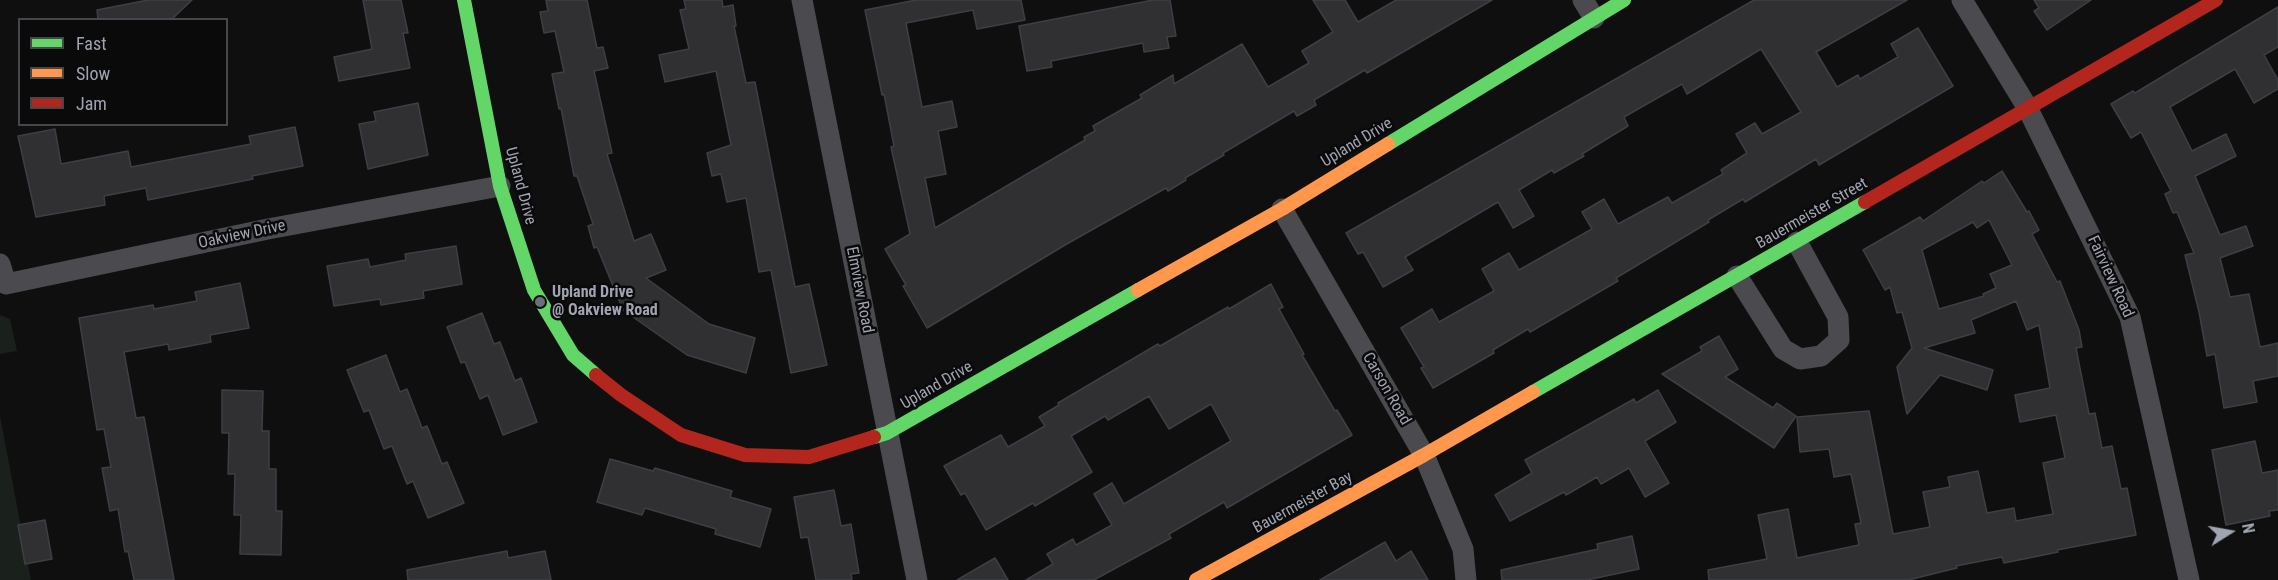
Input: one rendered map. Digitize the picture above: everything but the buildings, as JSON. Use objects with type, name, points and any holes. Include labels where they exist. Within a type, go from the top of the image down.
[{"type":"street","name":"Upland Drive","points":[[464,0],[500,186],[534,290],[573,355],[621,395],[681,435],[745,454],[809,457],[887,433],[1282,208],[1588,9],[1624,0]]},
{"type":"street","name":"Elmview Road","points":[[802,0],[917,580]]},
{"type":"street","name":"Fairview Road","points":[[1962,0],[2027,107],[2130,317],[2189,580]]},
{"type":"street","name":"Bauermeister Street","points":[[1424,455],[2216,0]]},
{"type":"street","name":"Oakview Drive","points":[[0,264],[6,284],[268,229],[500,186]]},
{"type":"street","name":"Carson Road","points":[[1282,208],[1424,455],[1462,549],[1466,580]]},
{"type":"street","points":[[1737,276],[1782,349],[1800,359],[1821,356],[1839,340],[1838,317],[1797,242]]},
{"type":"street","name":"Bauermeister Bay","points":[[1196,580],[1424,455]]},
{"type":"shaded area","points":[[0,315],[10,319],[17,351],[0,354]]},
{"type":"shaded area","points":[[0,416],[31,580],[0,580]]},
{"type":"traffic: fast","points":[[464,0],[500,186],[534,290],[573,355],[596,375]]},
{"type":"traffic: fast","points":[[1388,144],[1624,0]]},
{"type":"traffic: fast","points":[[1533,392],[1865,202]]},
{"type":"traffic: fast","points":[[874,437],[887,433],[1138,290]]},
{"type":"traffic: slow","points":[[1138,290],[1282,209],[1388,144]]},
{"type":"traffic: slow","points":[[1196,580],[1424,455],[1533,392]]},
{"type":"traffic: jam","points":[[1865,202],[2216,0]]},
{"type":"traffic: jam","points":[[596,375],[621,395],[681,435],[745,455],[809,457],[874,437]]},
{"type":"place","name":"Upland Drive @ Oakview Road","points":[[540,302]]}]
